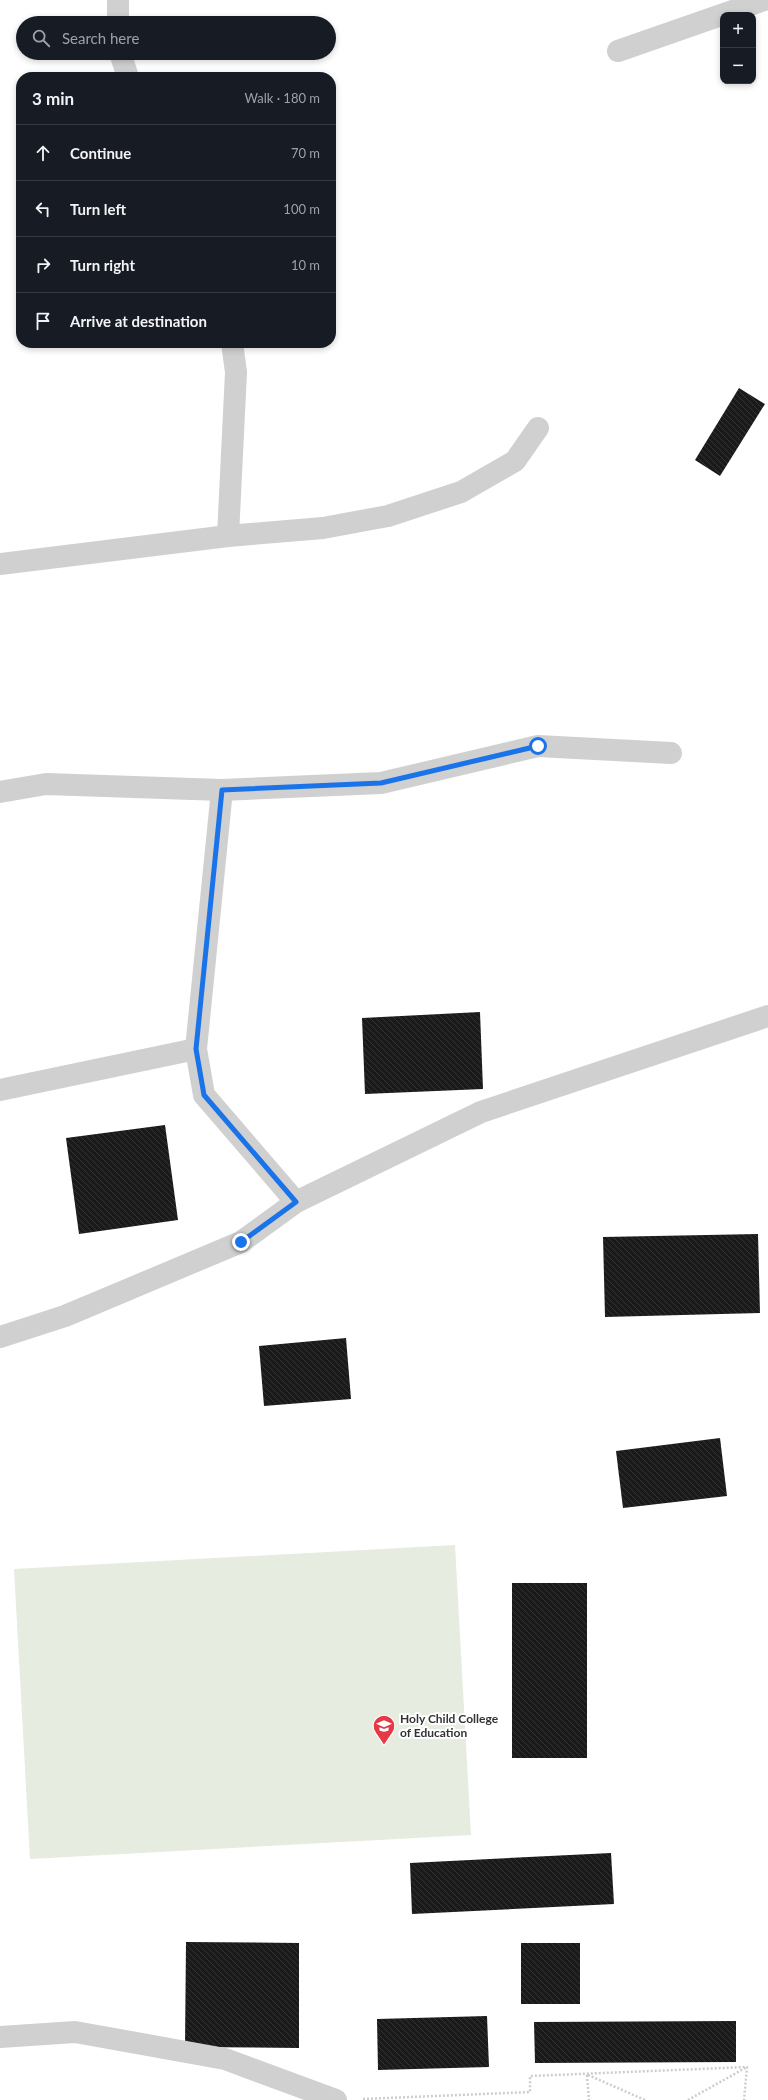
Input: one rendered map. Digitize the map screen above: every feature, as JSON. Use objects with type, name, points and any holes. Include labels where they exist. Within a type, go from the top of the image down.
[{"type":"street","points":[[118,0],[118,16]]},
{"type":"street","points":[[618,51],[764,0]]},
{"type":"street","points":[[122,60],[126,72]]},
{"type":"street","points":[[228,536],[236,372],[233,348]]},
{"type":"street","points":[[0,564],[228,536],[323,528],[388,516],[461,492],[515,461],[538,428]]},
{"type":"street","points":[[0,792],[46,784],[222,790],[381,783],[538,746],[671,753]]},
{"type":"street","points":[[222,790],[196,1049],[204,1095],[296,1202]]},
{"type":"street","points":[[0,1337],[65,1316],[241,1242],[296,1202],[480,1112],[768,1016]]},
{"type":"street","points":[[0,1090],[196,1049]]},
{"type":"street","points":[[0,2037],[75,2032],[226,2059],[336,2100]]},
{"type":"path","points":[[336,2100],[530,2092],[530,2076],[587,2075],[747,2067]]},
{"type":"path","points":[[688,2100],[747,2067]]},
{"type":"path","points":[[744,2100],[747,2067]]},
{"type":"path","points":[[587,2075],[589,2100]]},
{"type":"path","points":[[587,2075],[645,2100]]},
{"type":"shaded area","points":[[455,1545],[471,1835],[30,1859],[14,1569]]},
{"type":"building","points":[[739,388],[765,404],[720,476],[695,460]]},
{"type":"building","points":[[480,1012],[483,1089],[365,1094],[362,1018]]},
{"type":"building","points":[[165,1125],[178,1220],[79,1234],[66,1138]]},
{"type":"building","points":[[758,1234],[760,1313],[605,1317],[603,1237]]},
{"type":"building","points":[[346,1338],[351,1399],[264,1406],[259,1346]]},
{"type":"building","points":[[720,1438],[727,1496],[623,1508],[616,1451]]},
{"type":"building","points":[[512,1583],[587,1583],[587,1758],[512,1758]]},
{"type":"building","points":[[611,1853],[614,1904],[412,1914],[410,1863]]},
{"type":"building","points":[[186,1942],[299,1943],[299,2048],[185,2047]]},
{"type":"building","points":[[521,1943],[580,1943],[580,2004],[521,2004]]},
{"type":"building","points":[[487,2016],[489,2067],[378,2070],[377,2019]]},
{"type":"building","points":[[736,2021],[736,2062],[535,2063],[534,2022]]},
{"type":"place","name":"Holy Child College of Education","points":[[384,1746]]},
{"type":"route","points":[[241,1242],[296,1202],[204,1095],[196,1049],[222,790],[381,783],[538,746]]}]
